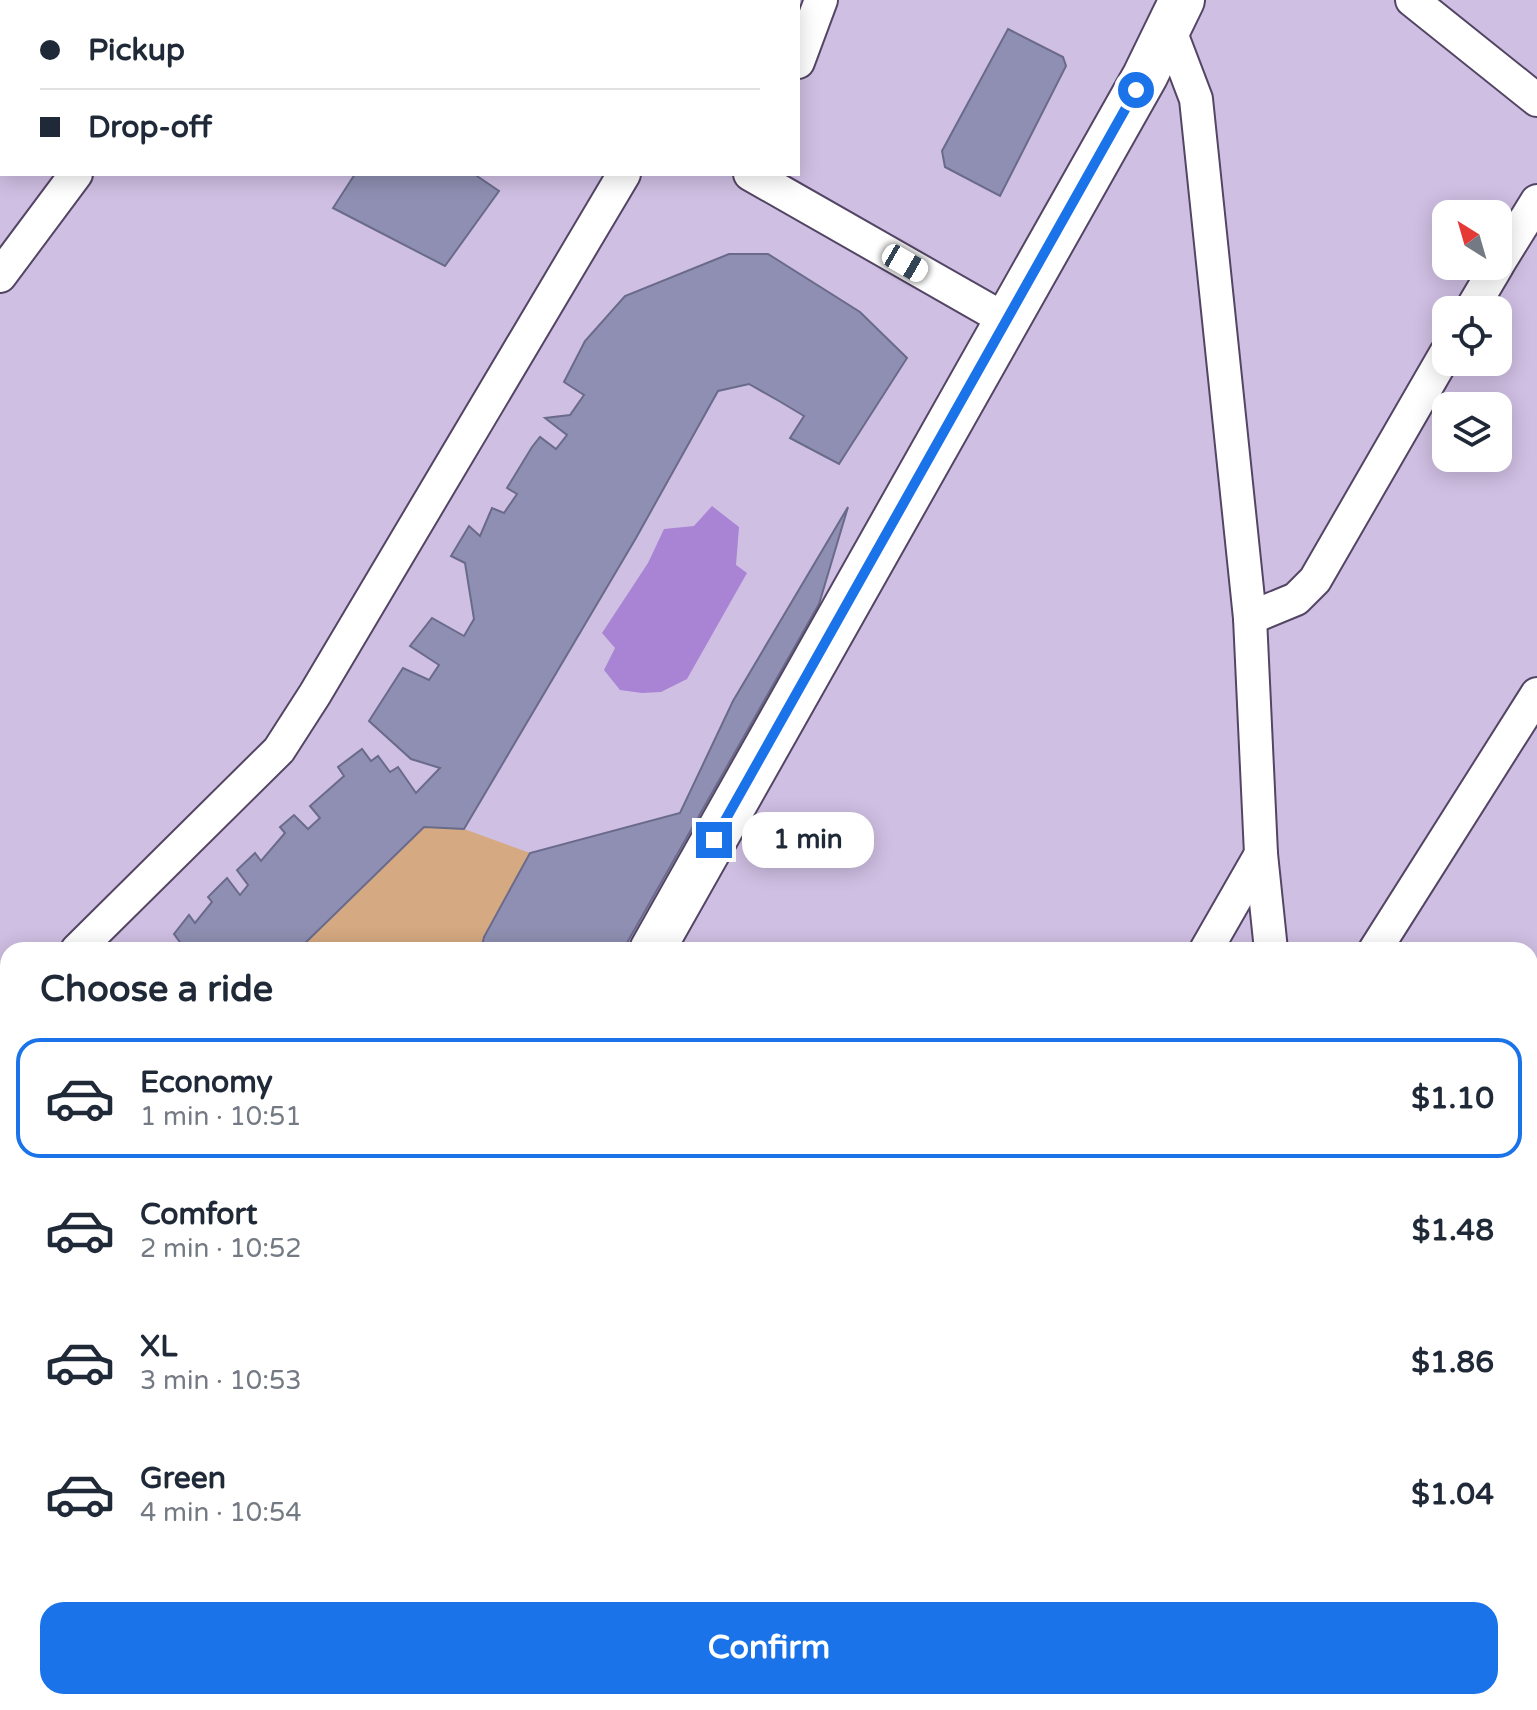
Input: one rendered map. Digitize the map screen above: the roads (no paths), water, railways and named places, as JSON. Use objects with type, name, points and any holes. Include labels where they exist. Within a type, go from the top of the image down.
[{"type":"street","points":[[800,57],[821,0]]},
{"type":"street","points":[[1412,0],[1537,100]]},
{"type":"street","points":[[656,942],[1145,76],[1178,7]]},
{"type":"street","points":[[1178,7],[1196,99],[1250,618],[1261,854],[1270,942]]},
{"type":"street","points":[[0,276],[75,176]]},
{"type":"street","points":[[85,942],[279,750],[623,176]]},
{"type":"street","points":[[755,176],[1006,320]]},
{"type":"street","points":[[1512,242],[1537,201]]},
{"type":"street","points":[[1250,618],[1296,599],[1315,580],[1433,376]]},
{"type":"street","points":[[1380,942],[1537,694]]},
{"type":"street","points":[[1211,942],[1261,854]]}]
